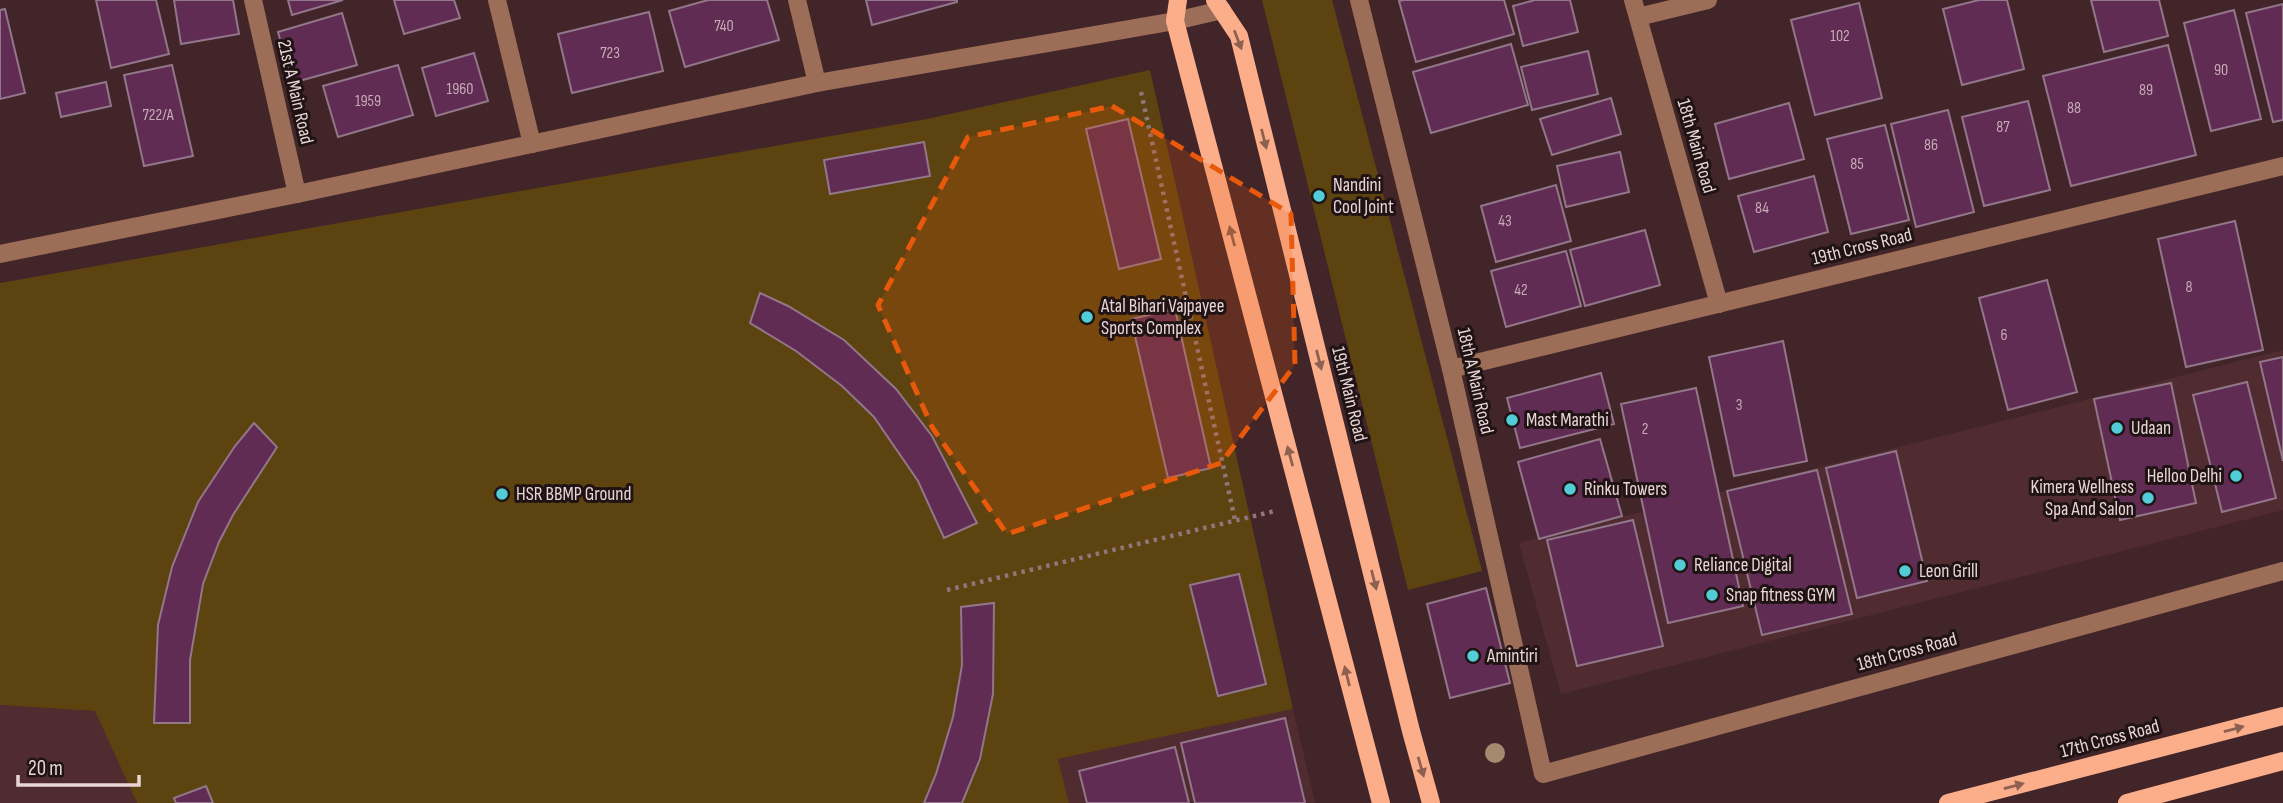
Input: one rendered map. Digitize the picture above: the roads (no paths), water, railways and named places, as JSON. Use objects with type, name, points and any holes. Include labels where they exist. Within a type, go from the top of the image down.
[{"type":"main road","points":[[1178,0],[1175,21],[1381,803]]},
{"type":"main road","name":"19th Main Road","points":[[1218,5],[1239,36],[1410,731],[1431,803]]},
{"type":"main road","name":"17th Cross Road","points":[[1948,803],[2283,716]]},
{"type":"main road","points":[[2127,803],[2283,761]]},
{"type":"street","name":"21st A Main Road","points":[[253,0],[297,194]]},
{"type":"street","points":[[497,0],[532,144]]},
{"type":"street","points":[[797,0],[817,83]]},
{"type":"street","name":"18th A Main Road","points":[[1359,0],[1451,369],[1543,774]]},
{"type":"street","points":[[1635,9],[1708,0]]},
{"type":"street","points":[[0,254],[297,194],[817,83],[1175,21],[1218,5]]},
{"type":"street","name":"18th Main Road","points":[[1635,9],[1719,304]]},
{"type":"street","name":"19th Cross Road","points":[[1451,369],[2283,166]]},
{"type":"street","name":"18th Cross Road","points":[[1543,774],[2283,571]]},
{"type":"place","name":"Nandini Cool Joint","points":[[1319,196]]},
{"type":"place","name":"Atal Bihari Vajpayee Sports Complex","points":[[1087,317]]},
{"type":"place","name":"Mast Marathi","points":[[1512,420]]},
{"type":"place","name":"Udaan","points":[[2117,428]]},
{"type":"place","name":"Helloo Delhi","points":[[2236,476]]},
{"type":"place","name":"Rinku Towers","points":[[1570,489]]},
{"type":"place","name":"HSR BBMP Ground","points":[[502,494]]},
{"type":"place","name":"Kimera Wellness Spa And Salon","points":[[2148,498]]},
{"type":"place","name":"Reliance Digital","points":[[1680,565]]},
{"type":"place","name":"Leon Grill","points":[[1905,571]]},
{"type":"place","name":"Snap fitness GYM","points":[[1712,595]]},
{"type":"place","name":"Amintiri","points":[[1473,656]]}]
